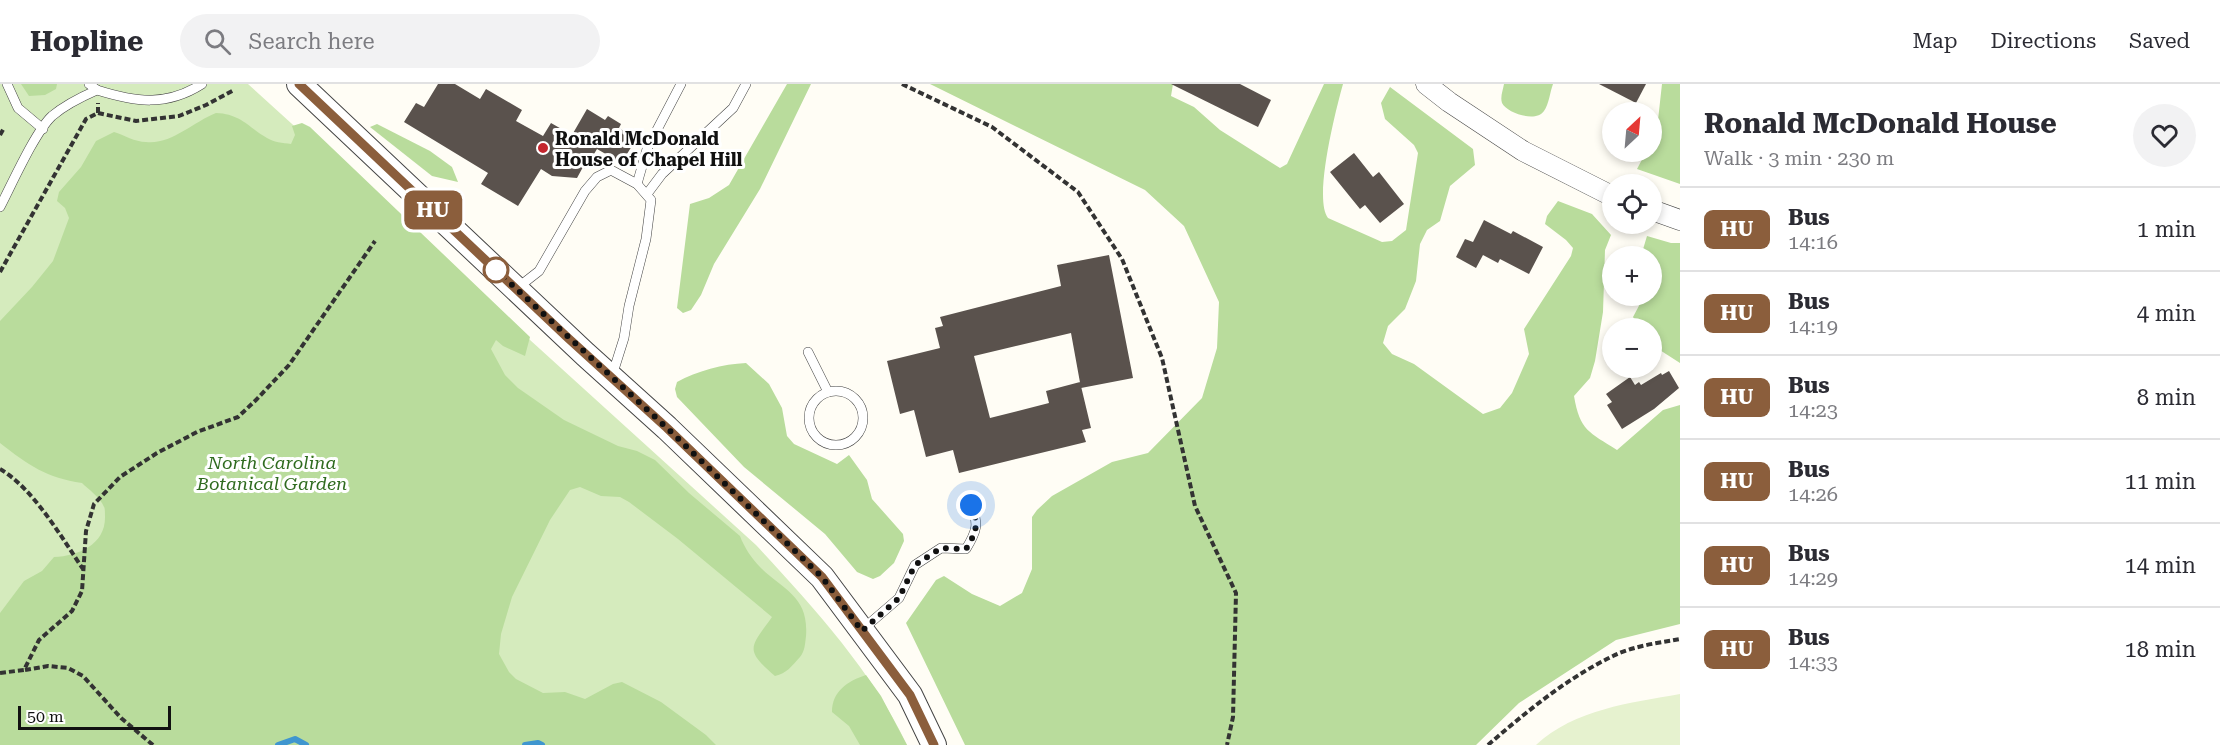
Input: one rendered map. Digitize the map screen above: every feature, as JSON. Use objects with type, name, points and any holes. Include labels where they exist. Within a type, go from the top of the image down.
[{"type":"street","points":[[1426,84],[1523,151],[1602,191]]},
{"type":"street","points":[[305,86],[516,289],[667,428],[822,577],[910,695],[934,745]]},
{"type":"street","points":[[1662,214],[1680,220]]},
{"type":"lane","points":[[7,84],[18,108],[43,129]]},
{"type":"lane","points":[[0,207],[51,118],[93,87],[122,98],[145,102],[182,94],[202,84]]},
{"type":"lane","points":[[638,184],[647,149],[681,84]]},
{"type":"lane","points":[[647,194],[662,174],[733,108],[740,99],[746,84]]},
{"type":"lane","points":[[516,289],[539,270],[579,201],[597,177],[611,170],[638,184],[651,200],[646,239],[629,306],[624,338],[611,377]]},
{"type":"lane","points":[[808,352],[828,392]]},
{"type":"lane","points":[[837,391],[854,398],[863,414],[860,432],[854,440],[845,444],[827,444],[813,434],[810,426],[810,410],[814,402],[828,392],[837,391]]},
{"type":"lane","points":[[862,631],[899,598],[915,565],[941,548],[966,549],[973,538],[977,521],[971,505]]},
{"type":"path","points":[[902,84],[992,127],[1078,192],[1122,259],[1162,358],[1195,506],[1236,593],[1233,717],[1227,745]]},
{"type":"path","points":[[0,272],[86,119],[98,113],[93,87]]},
{"type":"path","points":[[0,135],[4,128]]},
{"type":"path","points":[[24,670],[39,640],[72,611],[82,591],[86,531],[93,504],[120,477],[157,453],[197,432],[238,417],[245,411],[289,365],[375,241]]},
{"type":"path","points":[[0,469],[11,476],[48,517],[84,570]]},
{"type":"path","points":[[1488,745],[1515,722],[1580,675],[1614,655],[1646,645],[1680,639]]},
{"type":"path","points":[[0,673],[48,666],[68,668],[83,676],[122,718],[153,745]]},
{"type":"green space","name":"North Carolina Botanical Garden","points":[[0,84],[248,84],[756,545],[819,615],[858,664],[876,690],[907,745],[0,745]]},
{"type":"green space","points":[[21,84],[57,84],[56,89],[45,95],[29,96]]},
{"type":"green space","points":[[787,84],[811,84],[760,189],[714,264],[701,295],[691,310],[683,313],[677,308],[690,204],[709,198],[729,185]]},
{"type":"green space","points":[[930,84],[1173,84],[1171,96],[1194,107],[1220,130],[1280,168],[1287,164],[1324,84],[1343,84],[1327,153],[1324,174],[1324,208],[1328,218],[1382,242],[1392,241],[1406,230],[1418,153],[1414,145],[1385,119],[1381,103],[1390,87],[1473,149],[1475,165],[1450,186],[1440,221],[1427,230],[1420,244],[1416,281],[1405,309],[1388,326],[1383,343],[1392,354],[1414,364],[1483,414],[1500,408],[1512,393],[1529,354],[1524,329],[1571,256],[1573,248],[1545,224],[1547,216],[1558,201],[1592,214],[1602,225],[1602,234],[1611,235],[1607,246],[1602,246],[1603,312],[1595,361],[1590,378],[1574,396],[1576,408],[1587,429],[1617,450],[1663,410],[1680,405],[1680,624],[1616,640],[1519,703],[1476,745],[965,745],[906,623],[936,580],[944,576],[972,594],[1000,606],[1022,593],[1032,569],[1032,517],[1037,510],[1052,496],[1112,462],[1148,453],[1202,398],[1217,348],[1219,302],[1184,226],[1145,190]]},
{"type":"green space","points":[[1504,84],[1553,84],[1544,111],[1540,115],[1529,116],[1515,113],[1505,107],[1501,96]]},
{"type":"green space","points":[[1662,84],[1680,84],[1680,184],[1662,178],[1662,174],[1651,174],[1637,169],[1641,162],[1662,162],[1662,102],[1660,102]]},
{"type":"green space","name":"North Carolina Botanical Garden","points":[[216,113],[238,118],[269,139],[291,144],[295,135],[292,126],[302,123],[310,127],[530,337],[525,356],[503,346],[496,340],[491,349],[505,375],[518,388],[564,420],[618,446],[637,451],[655,460],[689,493],[740,536],[757,564],[793,595],[799,603],[806,622],[804,650],[789,669],[775,676],[758,660],[754,648],[755,642],[772,617],[678,539],[629,502],[620,497],[601,496],[580,487],[570,490],[550,520],[512,597],[501,634],[499,654],[509,672],[516,679],[543,693],[565,692],[585,699],[613,684],[622,682],[661,702],[716,745],[0,745],[0,613],[24,581],[42,571],[54,557],[81,551],[96,541],[104,526],[105,516],[100,500],[82,483],[48,474],[0,443],[0,321],[53,261],[69,218],[65,208],[57,201],[59,192],[81,167],[96,141],[114,132],[142,142],[164,140]]},
{"type":"green space","points":[[377,124],[430,151],[452,167],[458,182],[432,176],[370,127]]},
{"type":"green space","points":[[1647,236],[1671,243],[1680,243],[1680,363],[1662,351],[1662,318],[1633,317],[1639,306],[1662,306],[1662,246],[1644,246]]},
{"type":"green space","points":[[746,363],[769,384],[782,408],[787,436],[794,444],[837,464],[849,455],[867,480],[872,499],[903,534],[904,541],[894,563],[880,576],[873,579],[857,572],[825,534],[744,467],[677,397],[675,389],[677,382],[685,378],[710,369]]},
{"type":"green space","points":[[866,675],[881,696],[907,745],[860,745],[849,726],[832,712],[835,698],[842,688]]},
{"type":"green space","points":[[1680,694],[1680,745],[1536,745],[1551,733],[1586,715],[1604,709]]},
{"type":"building","name":"Ronald McDonald House of Chapel Hill","points":[[438,84],[455,84],[480,99],[486,89],[522,110],[516,121],[543,136],[551,123],[572,135],[587,109],[605,120],[608,116],[621,124],[619,128],[632,136],[631,139],[635,141],[622,162],[597,149],[577,178],[552,176],[541,169],[518,206],[481,184],[488,173],[404,122],[416,103],[424,107]]},
{"type":"building","points":[[1171,84],[1240,84],[1271,100],[1258,127]]},
{"type":"building","points":[[1599,84],[1646,84],[1637,102]]},
{"type":"building","points":[[1354,153],[1373,177],[1379,172],[1404,204],[1380,223],[1365,205],[1360,209],[1330,172]]},
{"type":"building","points":[[1484,220],[1511,234],[1513,231],[1543,247],[1529,274],[1500,259],[1498,263],[1483,255],[1476,268],[1456,257],[1465,239],[1473,242]]},
{"type":"building","points":[[1109,255],[1133,378],[1081,388],[1091,428],[1082,430],[1086,442],[959,473],[953,450],[926,457],[914,410],[900,414],[887,361],[940,348],[935,328],[943,326],[940,317],[1061,286],[1057,265]],"holes":[[[1071,333],[1080,382],[1046,391],[1049,403],[990,418],[974,356]]]},
{"type":"building","points":[[1669,371],[1679,388],[1654,409],[1622,429],[1607,405],[1612,402],[1606,394],[1629,378],[1635,385],[1639,382],[1641,385],[1653,378],[1662,378],[1662,375]]},
{"type":"waterway","points":[[278,745],[295,739],[306,745]]},
{"type":"waterway","points":[[525,745],[538,743],[542,745]]},
{"type":"bus line","name":"HU","points":[[299,84],[568,338],[667,428],[822,577],[910,695],[934,745]]},
{"type":"place","name":"Ronald McDonald House of Chapel Hill","points":[[543,148]]},
{"type":"route","points":[[496,270],[667,428],[822,577],[862,631],[899,598],[915,565],[941,548],[966,549],[973,538],[977,521],[971,505]]}]
